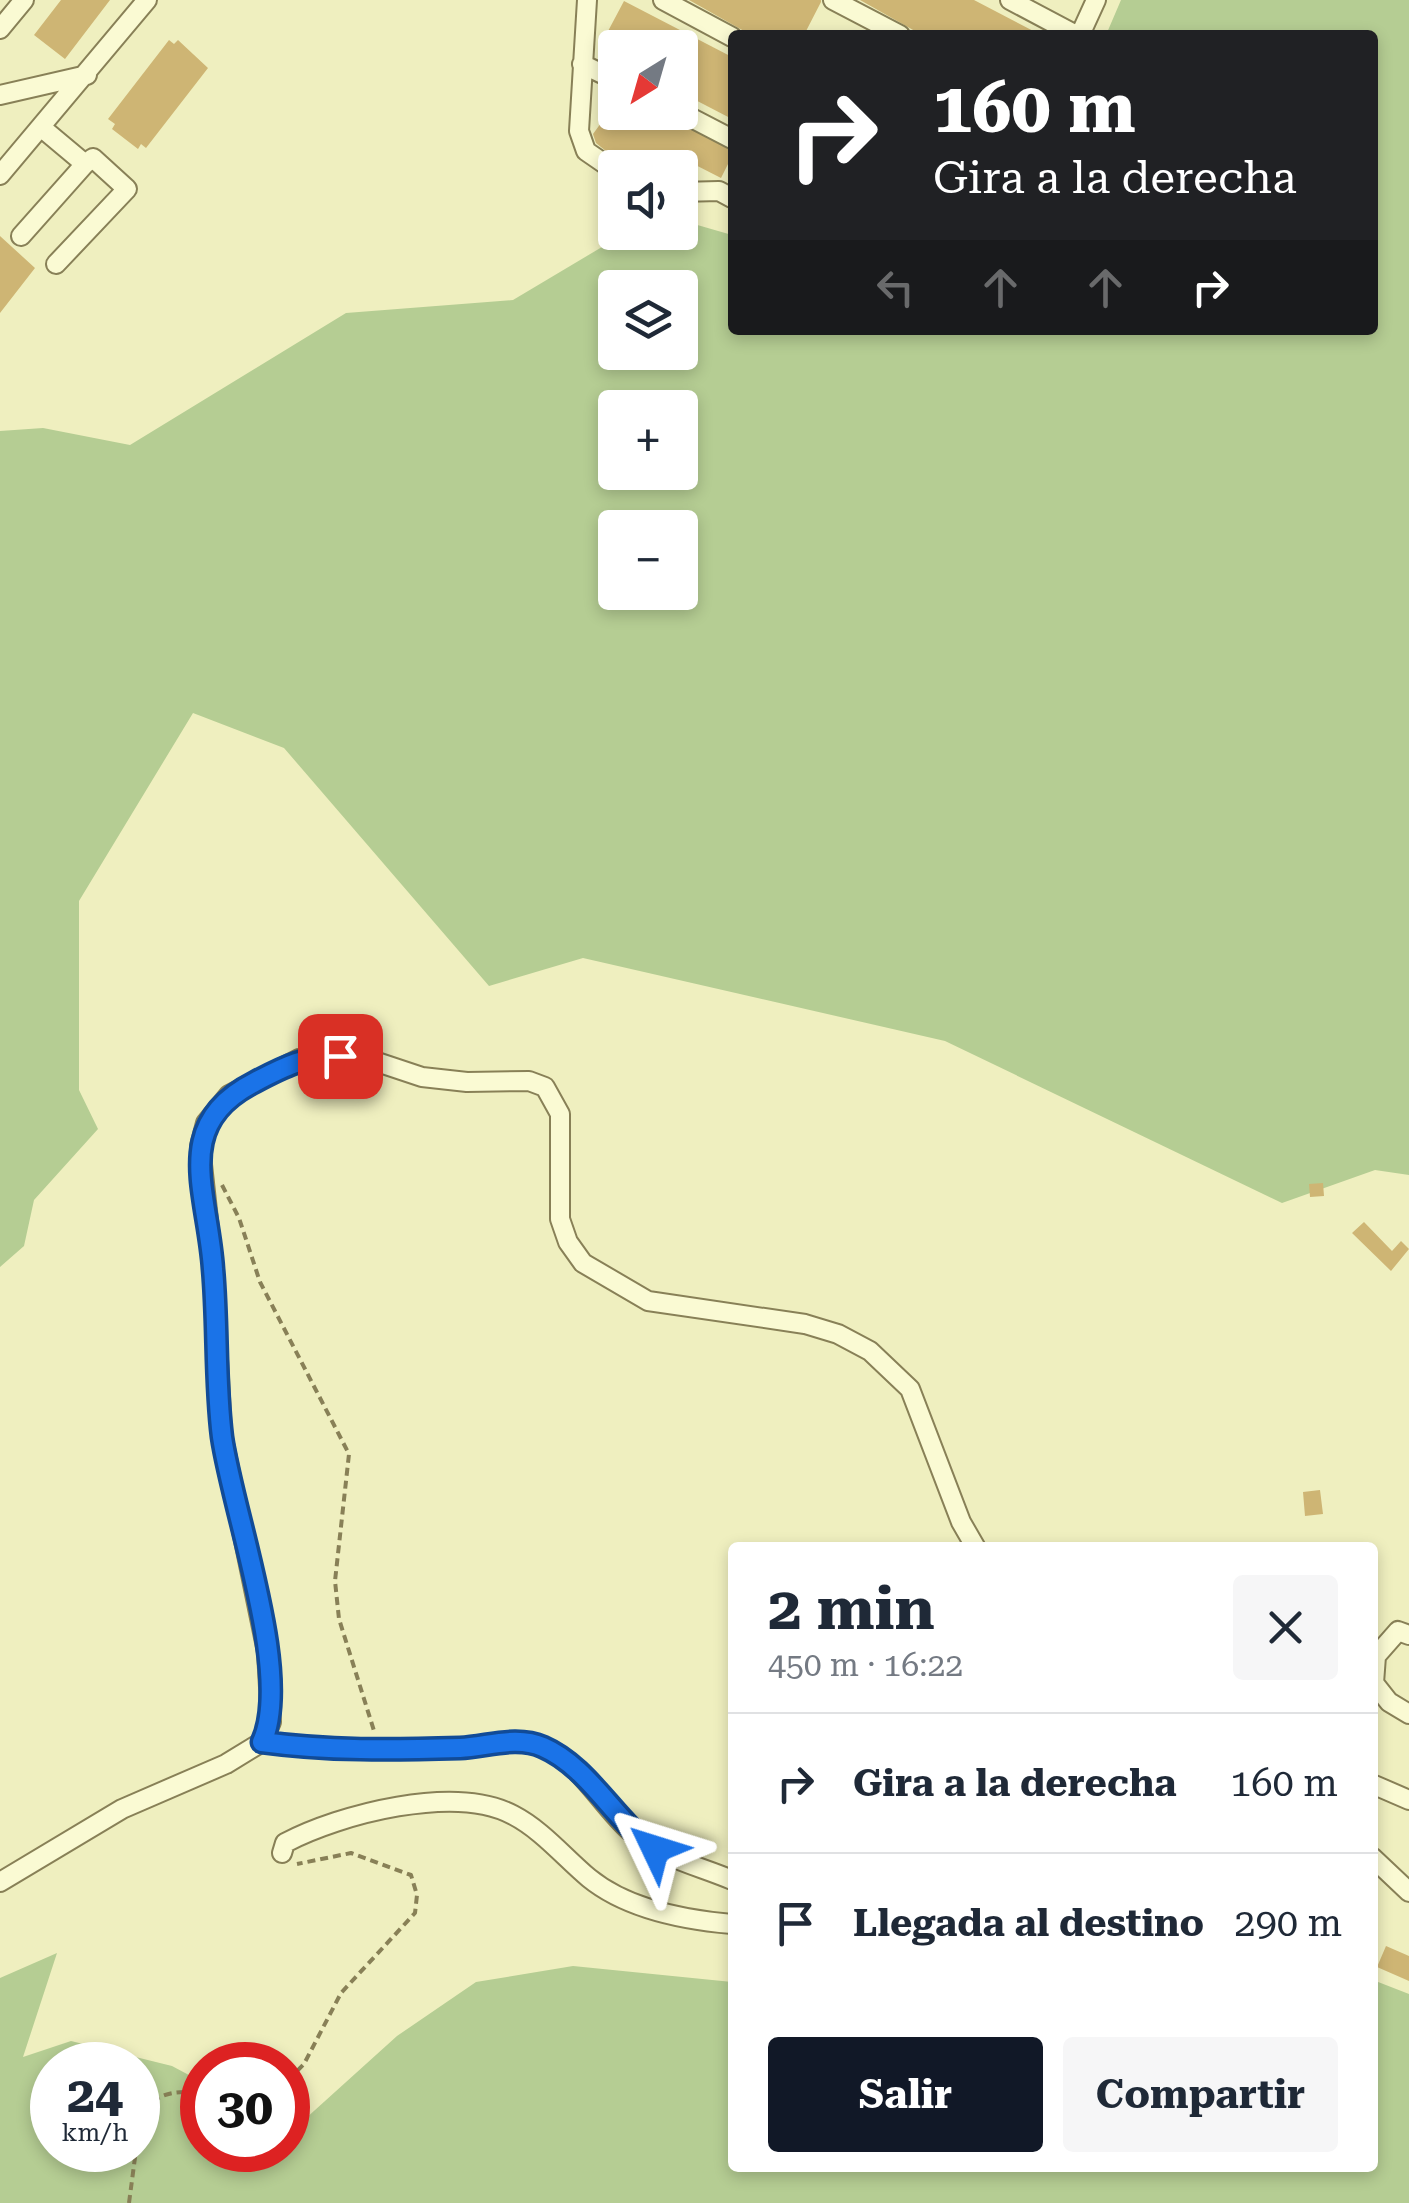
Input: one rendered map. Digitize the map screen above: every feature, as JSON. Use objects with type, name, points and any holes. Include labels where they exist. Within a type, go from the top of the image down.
[{"type":"street","points":[[0,29],[24,0]]},
{"type":"street","points":[[0,176],[147,0]]},
{"type":"street","points":[[587,0],[579,131],[586,150],[598,159]]},
{"type":"street","points":[[663,0],[728,36]]},
{"type":"street","points":[[833,0],[890,30]]},
{"type":"street","points":[[1010,0],[1068,30]]},
{"type":"street","points":[[1081,30],[1096,0]]},
{"type":"street","points":[[582,64],[598,72]]},
{"type":"street","points":[[0,95],[87,75]]},
{"type":"street","points":[[698,121],[728,137]]},
{"type":"street","points":[[42,128],[85,164]]},
{"type":"street","points":[[22,236],[93,158],[127,188],[56,264]]},
{"type":"street","points":[[698,192],[720,191],[728,196]]},
{"type":"street","points":[[0,1882],[122,1809],[226,1764],[262,1742],[271,1722],[267,1652],[222,1434],[202,1134],[220,1103],[299,1059],[362,1058],[422,1076],[537,1083],[558,1107],[560,1219],[568,1242],[583,1263],[618,1288],[662,1306],[804,1324],[838,1334],[870,1351],[910,1388],[961,1522],[973,1542]]},
{"type":"street","points":[[1378,1654],[1398,1631],[1409,1635]]},
{"type":"street","points":[[1378,1688],[1389,1702],[1409,1714]]},
{"type":"street","points":[[262,1742],[339,1750],[466,1748],[510,1741],[540,1745],[560,1756],[629,1831],[683,1864],[728,1879]]},
{"type":"street","points":[[1378,1787],[1409,1800]]},
{"type":"street","points":[[282,1853],[286,1843],[342,1818],[449,1802],[480,1803],[526,1823],[610,1891],[675,1915],[728,1923]]},
{"type":"street","points":[[1378,1863],[1409,1892]]},
{"type":"path","points":[[202,1172],[216,1178],[226,1190],[260,1282],[350,1454],[335,1581],[338,1619],[359,1674],[377,1748]]},
{"type":"path","points":[[282,1853],[282,1862],[292,1866],[350,1853],[396,1866],[411,1876],[417,1894],[414,1913],[341,1993],[310,2052]]},
{"type":"path","points":[[129,2203],[133,2172]]},
{"type":"green space","points":[[1121,0],[1409,0],[1409,1175],[1375,1170],[1282,1203],[945,1041],[583,958],[489,986],[284,748],[193,713],[79,901],[79,1090],[98,1129],[34,1200],[24,1246],[0,1267],[0,431],[43,428],[130,445],[346,313],[513,300],[598,249],[698,250],[698,225],[728,234],[728,335],[1378,335],[1378,30],[1108,30]]},
{"type":"green space","points":[[57,1953],[23,2057],[30,2055],[30,2172],[160,2172],[160,2063],[180,2070],[180,2172],[310,2172],[310,2115],[397,2036],[476,1982],[573,1966],[728,1982],[728,2172],[1378,2172],[1378,1982],[1409,1994],[1409,2203],[0,2203],[0,1978]]},
{"type":"building","points":[[61,0],[110,0],[65,59],[34,35]]},
{"type":"building","points":[[689,0],[821,0],[807,30],[742,30]]},
{"type":"building","points":[[860,0],[974,0],[1031,30],[913,30]]},
{"type":"building","points":[[624,1],[680,30],[609,30]]},
{"type":"building","points":[[698,39],[728,55],[728,117],[698,101]]},
{"type":"building","points":[[169,40],[174,44],[178,40],[208,68],[146,148],[141,144],[138,149],[112,129],[115,124],[108,119]]},
{"type":"building","points":[[598,127],[694,130],[728,149],[728,164],[721,178],[698,166],[698,150],[605,150],[593,134]]},
{"type":"building","points":[[0,236],[35,268],[0,313]]},
{"type":"building","points":[[1323,1183],[1324,1196],[1310,1197],[1309,1184]]},
{"type":"building","points":[[1364,1222],[1392,1251],[1401,1241],[1409,1249],[1391,1271],[1352,1233]]},
{"type":"building","points":[[1320,1490],[1323,1514],[1305,1516],[1303,1492]]},
{"type":"building","points":[[1386,1946],[1409,1956],[1409,1981],[1378,1967]]},
{"type":"route","points":[[340,1056],[299,1059],[229,1095],[212,1112],[200,1146],[213,1266],[222,1434],[267,1652],[271,1722],[262,1742],[339,1750],[466,1748],[510,1741],[540,1745],[560,1756],[629,1831],[655,1849]]}]
